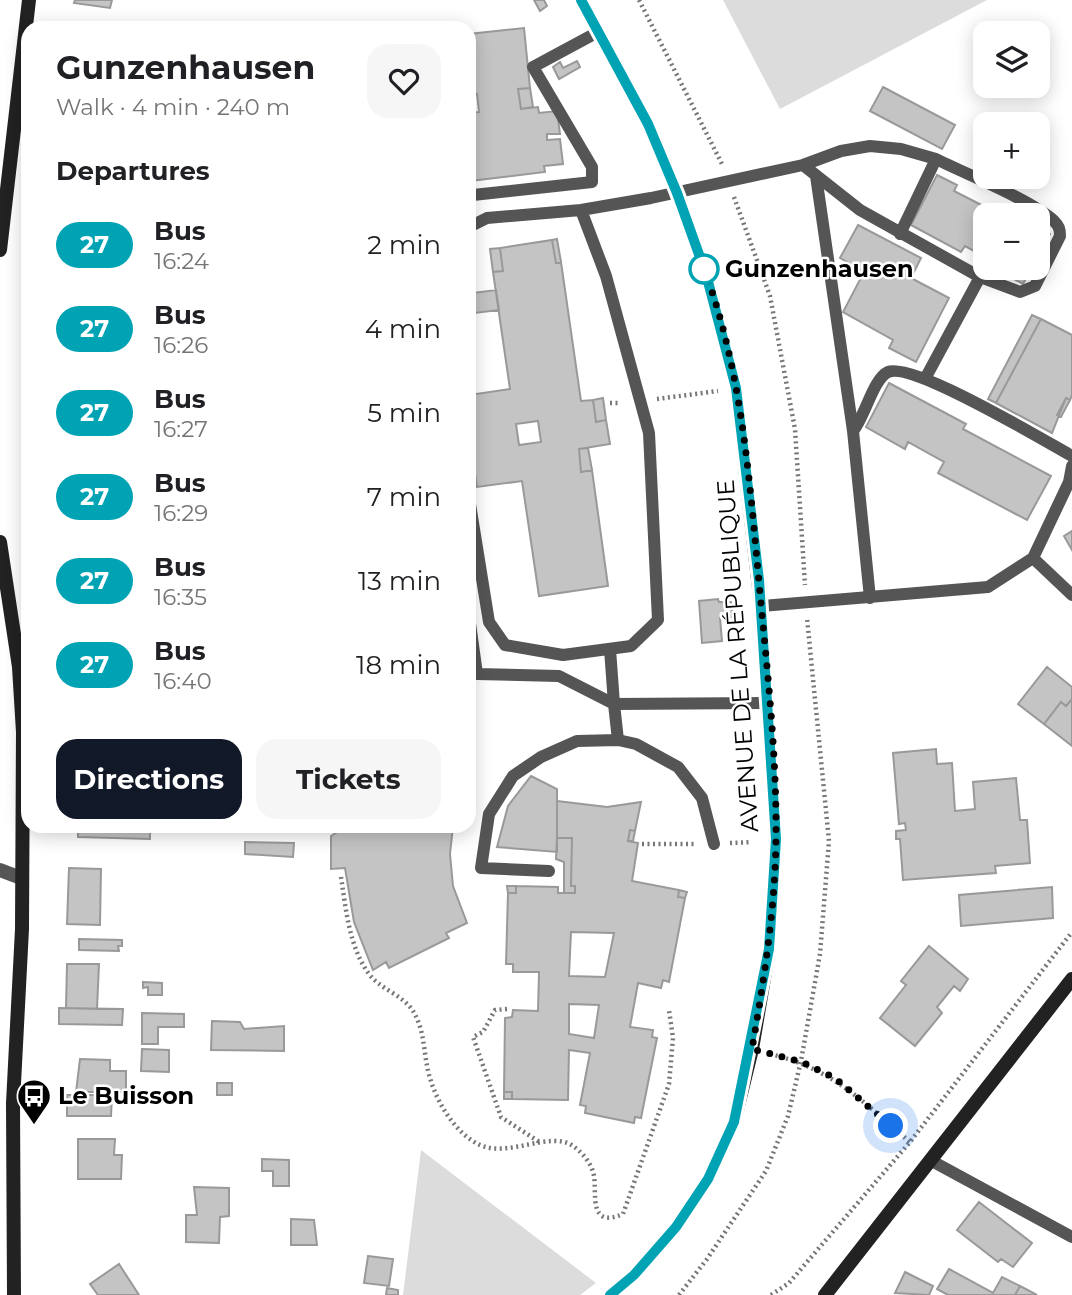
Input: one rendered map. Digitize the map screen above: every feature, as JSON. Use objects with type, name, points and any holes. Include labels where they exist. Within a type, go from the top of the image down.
[{"type":"main road","points":[[28,21],[29,0]]},
{"type":"main road","name":"AVENUE DE LA RÉPUBLIQUE","points":[[581,0],[648,124],[677,193],[706,274],[736,388],[761,606],[776,839],[769,949],[752,1049],[734,1122],[708,1179],[676,1227],[634,1275],[610,1295]]},
{"type":"main road","points":[[0,250],[21,97]]},
{"type":"main road","points":[[0,542],[19,667],[21,700]]},
{"type":"main road","points":[[14,1295],[7,1114],[22,833]]},
{"type":"main road","points":[[825,1295],[1072,979]]},
{"type":"street","points":[[0,870],[21,878]]},
{"type":"lane","points":[[476,195],[592,181],[592,167],[533,66],[598,32]]},
{"type":"lane","points":[[476,224],[487,218],[581,209],[677,193],[803,165],[841,150],[870,146],[901,149],[936,159],[1022,203]]},
{"type":"lane","points":[[900,234],[936,159]]},
{"type":"lane","points":[[803,165],[860,210],[973,273]]},
{"type":"lane","points":[[816,176],[853,431],[870,598]]},
{"type":"lane","points":[[476,541],[489,622],[505,645],[563,655],[631,646],[658,620],[649,433],[607,276],[581,209]]},
{"type":"lane","points":[[1050,218],[1060,228],[1060,236],[1050,256]]},
{"type":"lane","points":[[926,377],[978,280]]},
{"type":"lane","points":[[988,280],[1020,292],[1028,292],[1038,280]]},
{"type":"lane","points":[[853,431],[860,423],[880,379],[887,372],[899,370],[926,377],[1072,456]]},
{"type":"lane","points":[[761,606],[988,587],[1033,558],[1069,482],[1072,466]]},
{"type":"lane","points":[[1033,558],[1072,596]]},
{"type":"lane","points":[[610,649],[618,740]]},
{"type":"lane","points":[[476,667],[477,674],[559,676],[614,704],[769,703]]},
{"type":"lane","points":[[549,871],[481,868],[489,814],[513,776],[541,757],[577,741],[618,740],[636,744],[678,767],[702,798],[713,844]]},
{"type":"lane","points":[[930,1160],[1072,1237]]},
{"type":"path","points":[[610,403],[640,402],[736,388]]},
{"type":"path","points":[[642,844],[713,844]]},
{"type":"path","points":[[341,877],[347,917],[369,975],[413,1010],[422,1032],[430,1079],[443,1108],[462,1134],[481,1146],[497,1149],[560,1141],[571,1144],[585,1156],[594,1175],[593,1199],[597,1210],[604,1216],[614,1218],[623,1214],[669,1084],[673,1038],[669,1010]]},
{"type":"path","points":[[771,1295],[789,1283],[910,1142],[1072,932]]},
{"type":"path","points":[[507,1009],[495,1010],[483,1032],[474,1037],[501,1117],[541,1143]]},
{"type":"path","points":[[752,1049],[802,1062],[835,1078],[910,1142]]},
{"type":"shaded area","points":[[723,0],[987,0],[780,109]]},
{"type":"shaded area","points":[[421,1150],[596,1283],[580,1295],[403,1295]]},
{"type":"building","points":[[75,0],[112,0],[110,8],[74,3]]},
{"type":"building","points":[[534,0],[544,0],[547,6],[540,11]]},
{"type":"building","points":[[524,28],[530,88],[518,89],[521,109],[538,107],[539,113],[557,111],[560,134],[547,134],[547,140],[560,139],[563,164],[544,166],[545,172],[476,180],[476,112],[479,112],[476,94],[476,33]]},
{"type":"building","points":[[577,61],[580,67],[559,79],[553,67],[560,62],[563,68]]},
{"type":"building","points":[[883,87],[955,125],[942,149],[870,111]]},
{"type":"building","points":[[530,88],[533,107],[521,109],[518,89]]},
{"type":"building","points":[[937,175],[957,185],[954,191],[978,203],[973,203],[973,250],[965,246],[961,252],[911,225]]},
{"type":"building","points":[[858,225],[921,258],[911,278],[949,298],[916,362],[889,348],[893,340],[843,312],[864,272],[840,258]]},
{"type":"building","points":[[557,239],[561,262],[556,263],[552,240]]},
{"type":"building","points":[[552,240],[556,263],[561,262],[581,401],[593,400],[596,422],[606,420],[610,444],[579,449],[581,472],[592,470],[608,586],[539,596],[522,481],[477,487],[476,394],[510,389],[493,272],[503,271],[500,248]],"holes":[[[538,421],[541,442],[519,445],[516,424]]]},
{"type":"building","points":[[500,248],[503,271],[493,272],[490,249]]},
{"type":"building","points":[[496,290],[499,310],[476,313],[476,292]]},
{"type":"building","points":[[1032,315],[1041,319],[996,403],[988,399]]},
{"type":"building","points":[[1041,319],[1072,335],[1072,395],[1070,400],[1066,398],[1052,433],[996,403]]},
{"type":"building","points":[[889,383],[966,424],[963,429],[1051,476],[1027,520],[938,473],[944,462],[908,442],[905,449],[866,427]]},
{"type":"building","points":[[603,398],[606,420],[596,422],[593,400]]},
{"type":"building","points":[[1066,398],[1070,400],[1061,417],[1057,415]]},
{"type":"building","points":[[588,448],[592,470],[581,472],[579,449]]},
{"type":"building","points":[[1072,531],[1072,550],[1064,536]]},
{"type":"building","points":[[718,599],[719,602],[731,602],[733,617],[720,618],[722,641],[702,643],[699,601]]},
{"type":"building","points":[[1047,667],[1072,687],[1072,699],[1066,706],[1061,702],[1044,724],[1018,704]]},
{"type":"building","points":[[1072,699],[1072,746],[1044,724],[1061,702],[1066,706]]},
{"type":"building","points":[[936,749],[937,764],[952,763],[955,811],[975,809],[973,782],[1016,778],[1020,820],[1027,820],[1030,863],[995,866],[996,873],[903,880],[900,839],[896,839],[896,831],[906,830],[905,823],[899,824],[893,753]]},
{"type":"building","points":[[531,776],[557,789],[557,852],[497,847],[508,806]]},
{"type":"building","points":[[557,801],[607,807],[641,802],[635,831],[630,830],[628,841],[638,843],[632,881],[679,890],[678,897],[685,898],[669,982],[663,980],[661,988],[638,983],[630,1027],[653,1030],[652,1037],[657,1038],[641,1118],[635,1117],[634,1123],[585,1113],[586,1106],[580,1105],[590,1053],[569,1050],[568,1100],[512,1099],[512,1092],[504,1092],[505,1018],[512,1017],[513,1010],[538,1011],[539,972],[513,972],[513,964],[506,964],[508,893],[516,893],[516,886],[558,887],[558,893],[575,893],[575,886],[571,886],[572,838],[557,838]],"holes":[[[571,932],[614,933],[605,977],[569,976]],[[569,1004],[599,1005],[594,1038],[569,1034]]]},
{"type":"building","points":[[630,830],[635,831],[633,841],[628,841]]},
{"type":"building","points":[[78,833],[150,833],[150,839],[78,837]]},
{"type":"building","points":[[336,833],[452,833],[450,854],[453,886],[467,923],[446,933],[449,938],[389,968],[386,962],[373,970],[354,922],[345,868],[331,869],[331,836]]},
{"type":"building","points":[[557,838],[572,838],[571,886],[575,886],[575,893],[564,893],[564,862],[556,859]]},
{"type":"building","points":[[245,842],[294,843],[293,857],[245,854]]},
{"type":"building","points":[[69,868],[101,869],[100,925],[67,924]]},
{"type":"building","points":[[507,886],[516,886],[516,893],[508,893]]},
{"type":"building","points":[[1052,887],[1053,918],[961,926],[959,895]]},
{"type":"building","points":[[679,890],[687,892],[685,898],[678,897]]},
{"type":"building","points":[[79,939],[122,940],[122,946],[118,946],[119,951],[79,950]]},
{"type":"building","points":[[929,946],[968,979],[960,991],[954,986],[937,1007],[942,1013],[915,1046],[880,1018],[906,985],[901,981]]},
{"type":"building","points":[[67,964],[99,964],[97,1009],[66,1008]]},
{"type":"building","points":[[143,982],[162,983],[162,995],[148,995],[148,987],[143,988]]},
{"type":"building","points":[[59,1008],[123,1009],[122,1025],[59,1024]]},
{"type":"building","points":[[142,1013],[184,1014],[184,1027],[158,1027],[158,1044],[142,1044]]},
{"type":"building","points":[[212,1021],[240,1022],[244,1029],[284,1026],[284,1051],[211,1050]]},
{"type":"building","points":[[142,1049],[169,1050],[169,1072],[141,1071]]},
{"type":"building","points":[[80,1059],[110,1060],[110,1071],[126,1071],[126,1092],[76,1092]]},
{"type":"building","points":[[217,1083],[232,1083],[232,1095],[217,1095]]},
{"type":"building","points":[[504,1092],[512,1092],[512,1099],[504,1099]]},
{"type":"building","points":[[67,1095],[112,1095],[111,1116],[67,1116]]},
{"type":"building","points":[[78,1139],[115,1139],[114,1155],[122,1155],[121,1179],[78,1179]]},
{"type":"building","points":[[262,1159],[289,1160],[289,1186],[273,1186],[273,1171],[262,1171]]},
{"type":"building","points":[[194,1187],[229,1188],[229,1216],[220,1217],[219,1243],[186,1242],[186,1215],[197,1215]]},
{"type":"building","points":[[979,1202],[1032,1243],[1013,1267],[1001,1259],[998,1262],[957,1230]]},
{"type":"building","points":[[291,1219],[314,1220],[317,1245],[291,1245]]},
{"type":"building","points":[[368,1256],[393,1259],[389,1286],[364,1283]]},
{"type":"building","points":[[119,1264],[139,1295],[98,1295],[90,1284]]},
{"type":"building","points":[[949,1269],[993,1293],[1002,1277],[1020,1286],[1015,1295],[948,1295],[937,1289]]},
{"type":"building","points":[[905,1272],[933,1286],[929,1295],[895,1293]]},
{"type":"building","points":[[1020,1286],[1037,1295],[1015,1295]]},
{"type":"building","points":[[387,1288],[398,1290],[398,1295],[386,1295]]},
{"type":"bus line","name":"27","points":[[581,0],[648,124],[689,224],[723,332],[736,388],[754,526],[769,703],[776,839],[769,949],[752,1049],[734,1122],[708,1179],[676,1227],[634,1275],[610,1295]]},
{"type":"place","name":"Gunzenhausen","points":[[704,269]]},
{"type":"place","name":"Le Buisson","points":[[34,1126]]},
{"type":"route","points":[[704,269],[736,388],[754,526],[769,703],[776,839],[769,949],[752,1049],[802,1062],[835,1078],[891,1126]]}]
